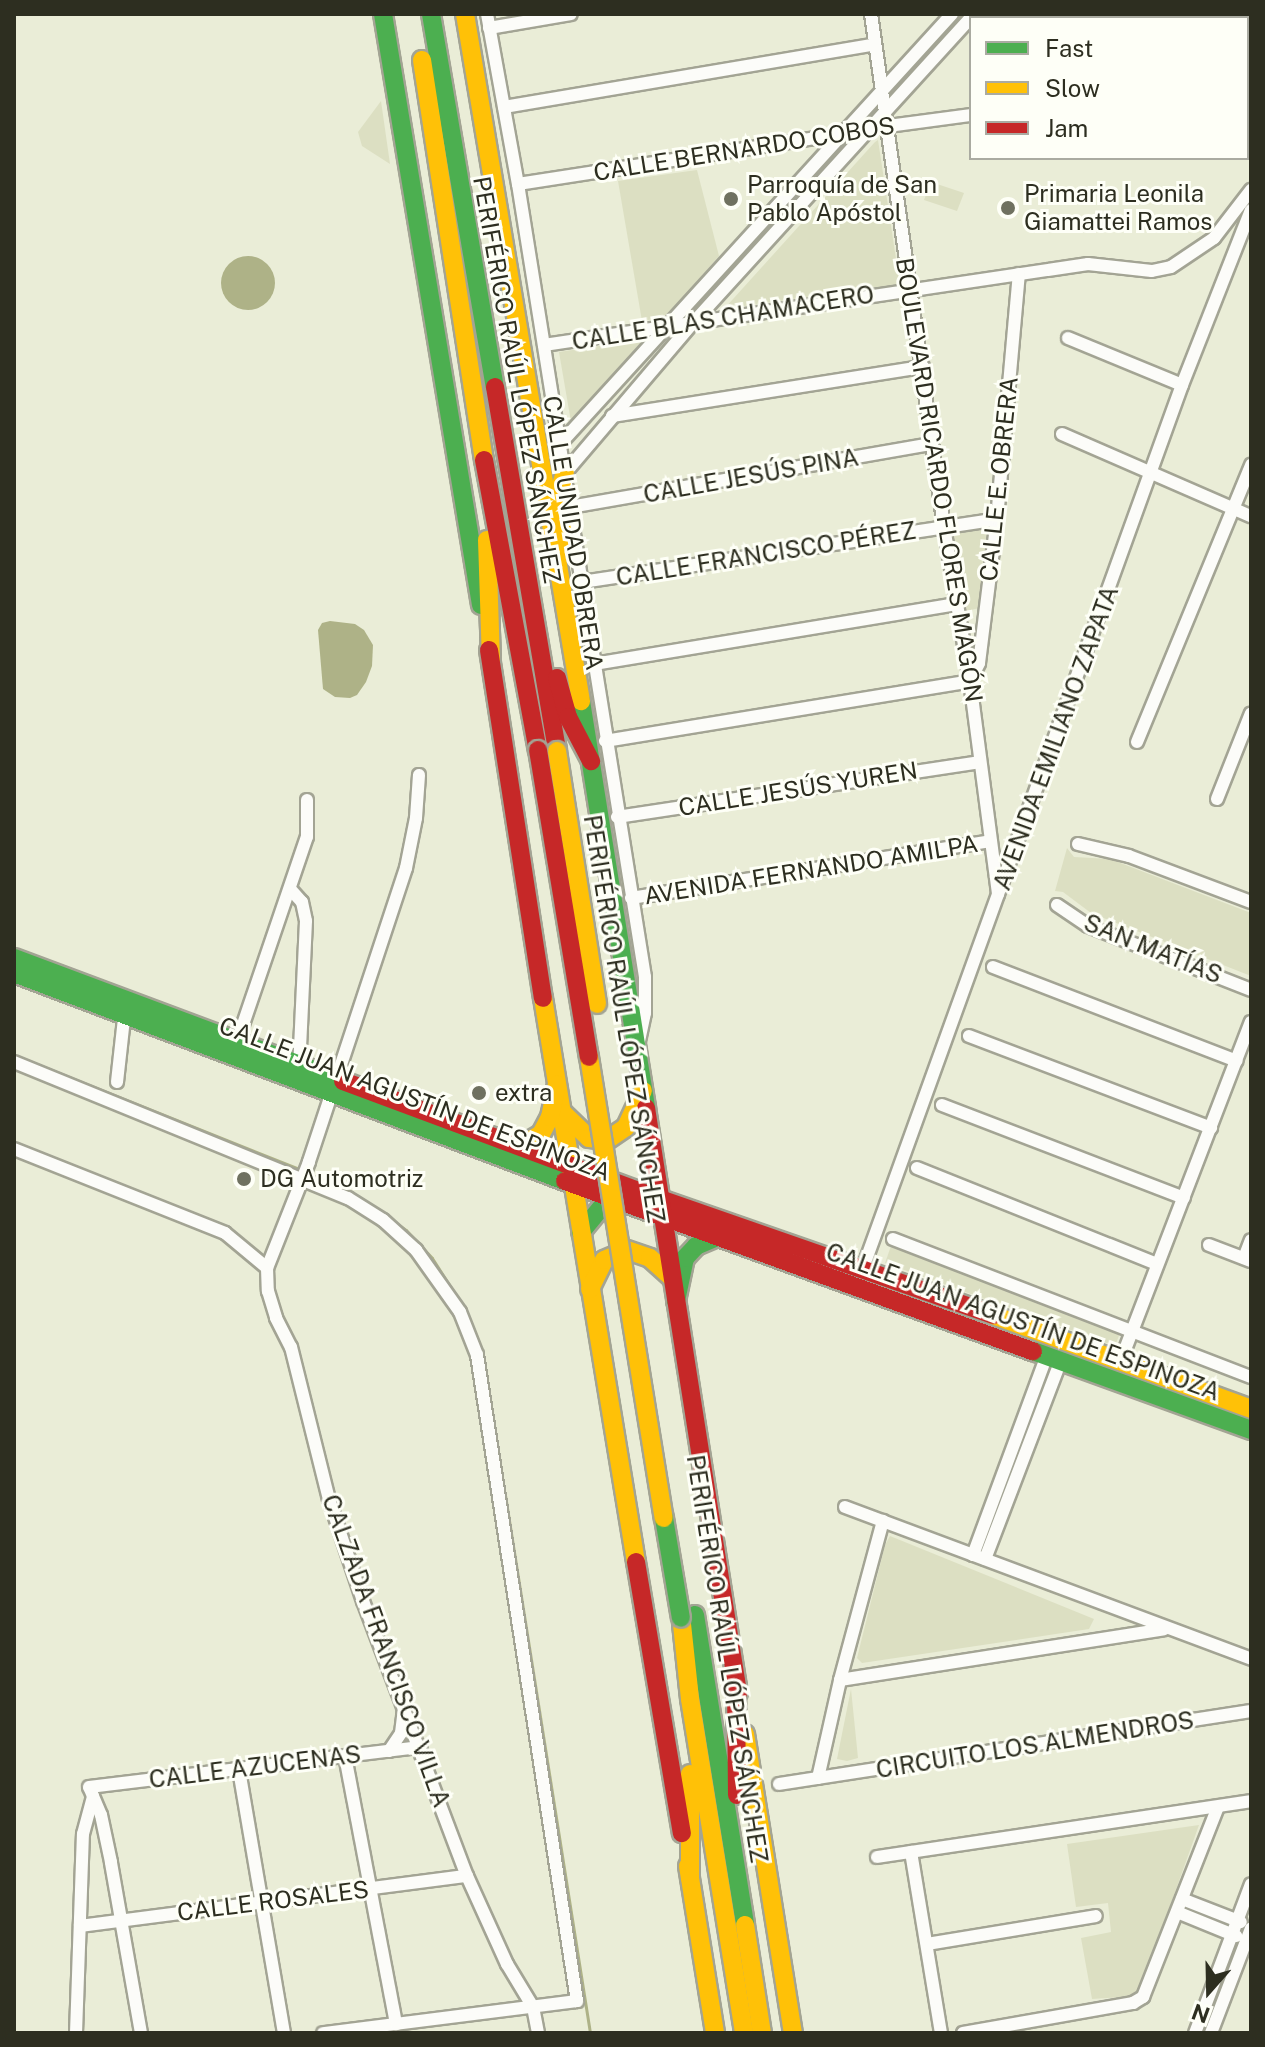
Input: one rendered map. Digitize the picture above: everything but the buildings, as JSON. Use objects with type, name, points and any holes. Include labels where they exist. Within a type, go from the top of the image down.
[{"type":"main road","points":[[383,14],[444,402],[491,660],[569,1163],[715,2033]]},
{"type":"main road","name":"PERIFÉRICO RAÚL LÓPEZ SÁNCHEZ","points":[[414,14],[485,465],[548,750]]},
{"type":"main road","name":"PERIFÉRICO RAÚL LÓPEZ SÁNCHEZ","points":[[431,14],[521,554],[548,750],[688,1616],[739,1885],[762,2033]]},
{"type":"main road","name":"PERIFÉRICO RAÚL LÓPEZ SÁNCHEZ","points":[[465,14],[557,576],[591,761],[793,2033]]},
{"type":"main road","points":[[485,465],[491,660]]},
{"type":"main road","points":[[557,576],[563,551],[559,491],[565,473]]},
{"type":"main road","points":[[521,554],[568,717],[591,761]]},
{"type":"main road","name":"CALLE JUAN AGUSTÍN DE ESPINOZA","points":[[14,958],[125,1007],[333,1085],[609,1198],[1251,1430]]},
{"type":"main road","name":"CALLE JUAN AGUSTÍN DE ESPINOZA","points":[[14,973],[125,1007]]},
{"type":"main road","name":"CALLE JUAN AGUSTÍN DE ESPINOZA","points":[[333,1085],[514,1143],[660,1199],[863,1268],[1251,1409]]},
{"type":"main road","points":[[514,1143],[535,1139],[547,1126],[557,1085]]},
{"type":"main road","points":[[561,1111],[589,1138],[607,1140],[626,1127],[643,1091]]},
{"type":"main road","points":[[581,1232],[609,1198]]},
{"type":"main road","points":[[676,1301],[685,1258],[696,1246],[717,1237]]},
{"type":"main road","points":[[590,1289],[604,1260],[627,1250],[650,1258],[672,1278]]},
{"type":"main road","points":[[832,1278],[863,1268],[885,1297]]},
{"type":"main road","name":"PERIFÉRICO RAÚL LÓPEZ SÁNCHEZ","points":[[688,1616],[690,1699],[744,2033]]},
{"type":"main road","points":[[736,1681],[739,1885]]},
{"type":"main road","points":[[690,1699],[690,1878]]},
{"type":"street","points":[[488,21],[571,14]]},
{"type":"street","name":"BOULEVARD RICARDO FLORES MAGÓN","points":[[871,14],[944,527],[970,681],[999,899]]},
{"type":"street","points":[[560,444],[847,133],[952,14]]},
{"type":"street","points":[[565,473],[692,324],[885,108],[969,19]]},
{"type":"street","name":"CALLE UNIDAD OBRERA","points":[[488,21],[565,473],[646,994],[637,1053]]},
{"type":"street","points":[[504,107],[875,44]]},
{"type":"street","name":"CALLE BERNARDO COBOS","points":[[518,184],[969,115]]},
{"type":"street","name":"CALLE BLAS CHAMACERO","points":[[544,345],[1088,264],[1152,271],[1171,267],[1214,238],[1251,190]]},
{"type":"street","name":"AVENIDA EMILIANO ZAPATA","points":[[863,1268],[999,899],[1182,385],[1251,210]]},
{"type":"street","name":"CALLE E. OBRERA","points":[[970,681],[979,663],[997,519],[1019,274]]},
{"type":"street","points":[[1068,338],[1182,385]]},
{"type":"street","points":[[612,416],[923,367]]},
{"type":"street","points":[[1062,434],[1251,516]]},
{"type":"street","name":"CALLE JESÚS PINA","points":[[570,507],[932,444]]},
{"type":"street","points":[[1137,742],[1251,465]]},
{"type":"street","name":"CALLE FRANCISCO PÉREZ","points":[[582,582],[997,519]]},
{"type":"street","points":[[594,664],[958,604]]},
{"type":"street","points":[[605,741],[970,681]]},
{"type":"street","points":[[1217,799],[1251,713]]},
{"type":"street","name":"CALLE JESÚS YUREN","points":[[617,817],[979,762]]},
{"type":"street","points":[[14,1149],[216,1228],[243,1245],[267,1268],[304,1177],[406,868],[416,818],[419,775]]},
{"type":"street","points":[[235,1048],[292,891],[307,837],[307,800]]},
{"type":"street","name":"AVENIDA FERNANDO AMILPA","points":[[631,898],[991,841]]},
{"type":"street","points":[[1078,844],[1129,856],[1251,902]]},
{"type":"street","points":[[292,891],[302,902],[306,916],[298,1072]]},
{"type":"street","name":"SAN MATÍAS","points":[[1057,905],[1088,926],[1251,990]]},
{"type":"street","points":[[993,967],[1236,1061]]},
{"type":"street","points":[[117,1082],[125,1007]]},
{"type":"street","points":[[1121,1360],[1251,1022]]},
{"type":"street","points":[[969,1036],[1211,1128]]},
{"type":"street","points":[[14,1062],[304,1177],[348,1198],[383,1220],[416,1250],[460,1312],[477,1355],[577,2001],[323,2033]]},
{"type":"street","points":[[942,1105],[1184,1198]]},
{"type":"street","points":[[917,1168],[1157,1264]]},
{"type":"street","points":[[893,1239],[1251,1377]]},
{"type":"street","points":[[1209,1245],[1247,1260],[1251,1240]]},
{"type":"street","name":"CALZADA FRANCISCO VILLA","points":[[267,1268],[268,1291],[276,1318],[291,1347],[329,1499],[467,1876],[507,1964],[533,2007],[538,2033]]},
{"type":"street","points":[[979,1557],[1054,1357]]},
{"type":"street","points":[[845,1507],[1251,1659]]},
{"type":"street","points":[[818,1778],[840,1680],[883,1521]]},
{"type":"street","points":[[840,1680],[1167,1628]]},
{"type":"street","points":[[389,1751],[401,1733],[404,1709]]},
{"type":"street","name":"CIRCUITO LOS ALMENDROS","points":[[779,1784],[1251,1711]]},
{"type":"street","name":"CALLE AZUCENAS","points":[[91,1792],[421,1747]]},
{"type":"street","points":[[345,1756],[396,2024]]},
{"type":"street","points":[[239,1770],[284,2033]]},
{"type":"street","points":[[91,1792],[101,1815],[141,2033]]},
{"type":"street","points":[[76,2033],[83,1834],[91,1792]]},
{"type":"street","points":[[877,1857],[1251,1801]]},
{"type":"street","points":[[963,2033],[1139,2001],[1146,1992],[1218,1807]]},
{"type":"street","points":[[911,1852],[941,2033]]},
{"type":"street","name":"CALLE ROSALES","points":[[80,1926],[467,1876]]},
{"type":"street","points":[[1202,2032],[1231,1934],[1251,1884]]},
{"type":"street","points":[[1182,1899],[1236,1920],[1249,1931]]},
{"type":"street","points":[[1177,1912],[1231,1934],[1249,1931]]},
{"type":"street","points":[[927,1944],[1096,1916]]},
{"type":"street","points":[[1202,2032],[1249,1931]]},
{"type":"street","points":[[533,2007],[544,2033]]},
{"type":"shaded area","points":[[381,101],[390,164],[362,146],[358,132]]},
{"type":"shaded area","points":[[878,140],[900,285],[724,309],[875,142]]},
{"type":"shaded area","points":[[697,170],[719,256],[666,317],[642,321],[618,181]]},
{"type":"shaded area","points":[[931,182],[964,193],[957,211],[924,200]]},
{"type":"shaded area","points":[[248,256],[267,264],[275,283],[267,302],[248,310],[229,302],[221,283],[229,264]]},
{"type":"shaded area","points":[[645,339],[571,422],[559,352]]},
{"type":"shaded area","points":[[990,528],[984,607],[966,611],[952,533]]},
{"type":"shaded area","points":[[322,623],[355,624],[364,630],[373,645],[372,666],[366,682],[357,695],[350,698],[335,697],[323,689],[318,630]]},
{"type":"shaded area","points":[[1067,848],[1074,857],[1110,859],[1251,913],[1251,976],[1091,913],[1063,892],[1055,891]]},
{"type":"shaded area","points":[[891,1246],[1120,1333],[1115,1346],[885,1263]]},
{"type":"shaded area","points":[[890,1536],[1094,1619],[1089,1629],[862,1663],[857,1658],[885,1545]]},
{"type":"shaded area","points":[[851,1689],[858,1758],[847,1761],[837,1759]]},
{"type":"shaded area","points":[[1199,1825],[1138,1996],[1092,1999],[1081,1938],[1111,1932],[1108,1903],[1076,1907],[1067,1844]]},
{"type":"waterway","points":[[14,1055],[301,1170]]},
{"type":"waterway","points":[[308,1173],[344,1190]]},
{"type":"waterway","points":[[355,1195],[376,1208]]},
{"type":"waterway","points":[[388,1217],[406,1230],[432,1258],[460,1302]]},
{"type":"waterway","points":[[505,1495],[590,2033]]},
{"type":"traffic: fast","points":[[383,14],[481,605]]},
{"type":"traffic: fast","points":[[431,14],[495,387]]},
{"type":"traffic: fast","points":[[581,701],[646,1108]]},
{"type":"traffic: fast","points":[[14,958],[343,1081]]},
{"type":"traffic: fast","points":[[14,973],[565,1181]]},
{"type":"traffic: fast","points":[[581,1232],[609,1198]]},
{"type":"traffic: fast","points":[[676,1301],[685,1258],[696,1246],[717,1237]]},
{"type":"traffic: fast","points":[[1033,1351],[1251,1430]]},
{"type":"traffic: fast","points":[[664,1518],[681,1618]]},
{"type":"traffic: fast","points":[[695,1615],[745,1925]]},
{"type":"traffic: slow","points":[[465,14],[581,701]]},
{"type":"traffic: slow","points":[[422,60],[484,460]]},
{"type":"traffic: slow","points":[[563,546],[559,491],[565,473]]},
{"type":"traffic: slow","points":[[487,540],[491,660]]},
{"type":"traffic: slow","points":[[557,751],[597,1004]]},
{"type":"traffic: slow","points":[[543,998],[636,1562]]},
{"type":"traffic: slow","points":[[589,1057],[664,1518]]},
{"type":"traffic: slow","points":[[514,1143],[529,1141],[541,1134],[550,1117],[557,1085]]},
{"type":"traffic: slow","points":[[563,1113],[589,1138],[607,1140],[626,1127],[643,1091]]},
{"type":"traffic: slow","points":[[590,1289],[604,1260],[627,1250],[650,1258],[672,1278]]},
{"type":"traffic: slow","points":[[993,1315],[1251,1409]]},
{"type":"traffic: slow","points":[[682,1624],[690,1699],[744,2033]]},
{"type":"traffic: slow","points":[[745,1734],[793,2033]]},
{"type":"traffic: slow","points":[[690,1774],[690,1878]]},
{"type":"traffic: slow","points":[[688,1866],[715,2033]]},
{"type":"traffic: slow","points":[[745,1925],[762,2033]]},
{"type":"traffic: jam","points":[[495,387],[557,751]]},
{"type":"traffic: jam","points":[[484,460],[538,750]]},
{"type":"traffic: jam","points":[[489,650],[543,998]]},
{"type":"traffic: jam","points":[[557,678],[568,717],[591,761]]},
{"type":"traffic: jam","points":[[538,750],[589,1057]]},
{"type":"traffic: jam","points":[[343,1081],[660,1199],[993,1315]]},
{"type":"traffic: jam","points":[[646,1108],[738,1693]]},
{"type":"traffic: jam","points":[[565,1181],[1033,1351]]},
{"type":"traffic: jam","points":[[636,1562],[682,1833]]},
{"type":"traffic: jam","points":[[736,1681],[737,1795]]},
{"type":"place","name":"Parroquía de San Pablo Apóstol","points":[[731,199]]},
{"type":"place","name":"Primaria Leonila Giamattei Ramos","points":[[1008,208]]},
{"type":"place","name":"extra","points":[[479,1093]]},
{"type":"place","name":"DG Automotriz","points":[[244,1179]]}]
